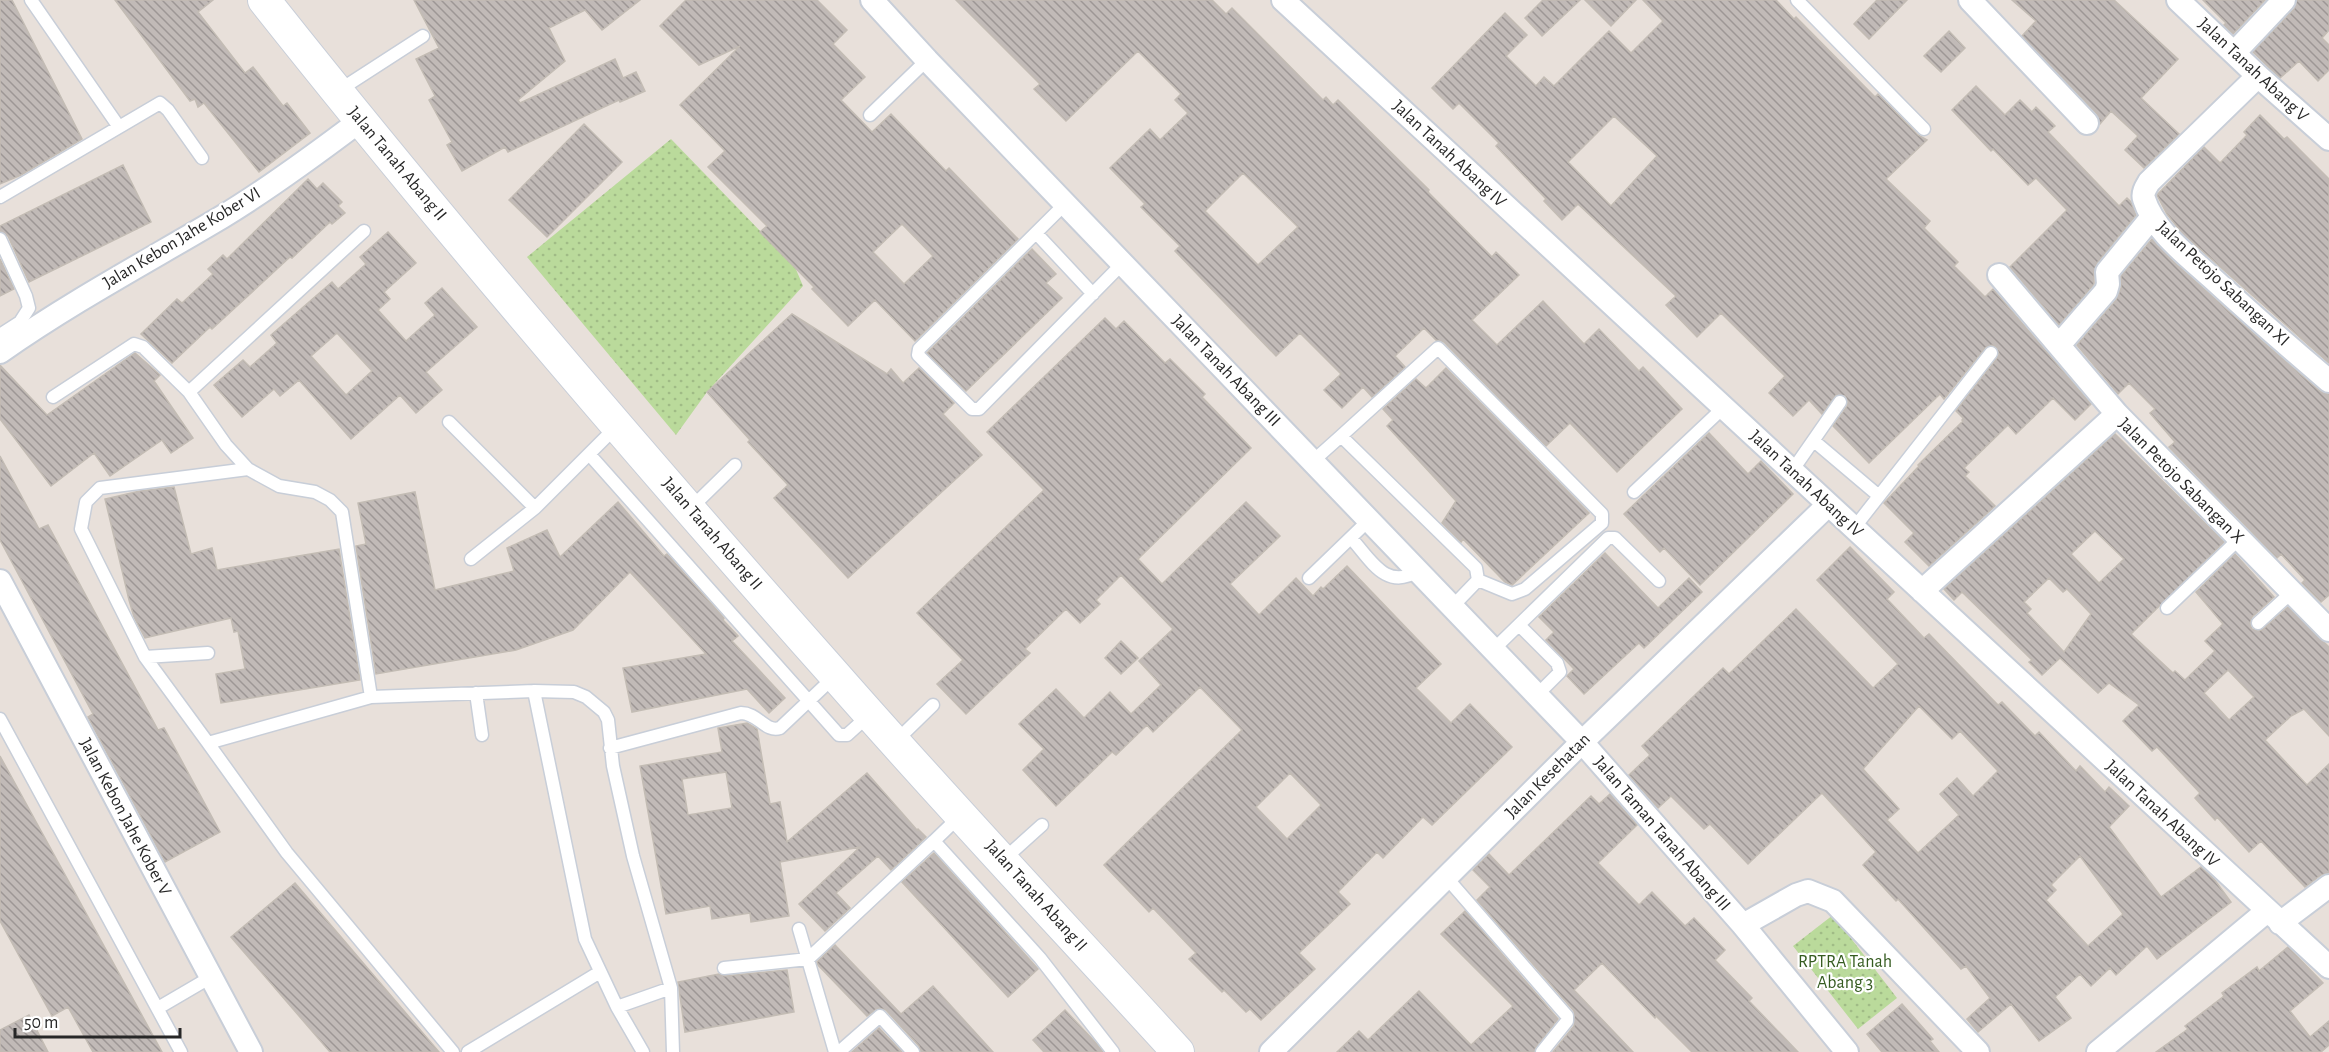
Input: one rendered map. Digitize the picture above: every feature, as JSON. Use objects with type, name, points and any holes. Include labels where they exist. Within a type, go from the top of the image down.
[{"type":"street","name":"Jalan Tanah Abang II","points":[[264,0],[337,92],[617,426],[835,676],[1178,1052]]},
{"type":"street","name":"Jalan Tanah Abang III","points":[[872,0],[1582,742]]},
{"type":"street","name":"Jalan Tanah Abang IV","points":[[1283,0],[2329,967]]},
{"type":"street","points":[[1970,0],[2087,123]]},
{"type":"street","name":"Jalan Tanah Abang V","points":[[2178,0],[2329,139]]},
{"type":"street","points":[[2234,53],[2284,0]]},
{"type":"street","name":"Jalan Petojo Sabangan XI","points":[[2258,76],[2148,182],[2143,194],[2152,217],[2208,274],[2329,381]]},
{"type":"street","name":"Jalan Kebon Jahe Kober VI","points":[[0,352],[87,295],[224,216],[294,170],[361,120]]},
{"type":"street","points":[[2059,345],[2106,291],[2107,272],[2152,217]]},
{"type":"street","points":[[1999,275],[2117,414]]},
{"type":"street","name":"Jalan Petojo Sabangan X","points":[[1922,591],[2117,414],[2329,630]]},
{"type":"street","name":"Jalan Kesehatan","points":[[1271,1052],[1582,742],[1828,505]]},
{"type":"street","name":"Jalan Kebon Jahe Kober V","points":[[0,581],[251,1052]]},
{"type":"street","name":"Jalan Taman Tanah Abang III","points":[[1582,742],[1743,925],[1847,1052]]},
{"type":"street","points":[[2098,1052],[2273,917],[2329,886]]},
{"type":"street","name":"Jalan Taman Tanah Abang III","points":[[1743,925],[1808,891],[1833,901],[1978,1052]]},
{"type":"lane","points":[[31,0],[119,127]]},
{"type":"lane","points":[[1797,0],[1924,129]]},
{"type":"lane","points":[[337,92],[423,36]]},
{"type":"lane","points":[[870,115],[927,60]]},
{"type":"lane","points":[[0,197],[160,103],[168,110],[202,158]]},
{"type":"lane","points":[[1065,204],[919,348],[918,355],[972,409],[979,409],[1123,263]]},
{"type":"lane","points":[[189,392],[364,231]]},
{"type":"lane","points":[[1036,233],[1093,294]]},
{"type":"lane","points":[[0,239],[26,296],[29,308],[21,321],[0,335]]},
{"type":"lane","points":[[53,397],[134,344],[143,347],[189,392],[226,445],[248,469],[279,486],[315,492],[330,500],[342,512],[371,698]]},
{"type":"lane","points":[[1313,461],[1438,348],[1602,514],[1602,523],[1525,589],[1512,594],[1478,580]]},
{"type":"lane","points":[[1854,528],[1990,353]]},
{"type":"lane","points":[[1792,471],[1840,402]]},
{"type":"lane","points":[[1634,492],[1723,408]]},
{"type":"lane","points":[[449,422],[535,508]]},
{"type":"lane","points":[[471,559],[535,508],[617,426]]},
{"type":"lane","points":[[1341,436],[1476,568],[1478,580]]},
{"type":"lane","points":[[1814,441],[1879,496]]},
{"type":"lane","points":[[589,454],[839,735],[847,735],[870,714]]},
{"type":"lane","points":[[690,509],[735,465]]},
{"type":"lane","points":[[248,469],[100,488],[86,502],[81,529],[145,657],[287,854],[453,1052]]},
{"type":"lane","points":[[1309,578],[1369,520]]},
{"type":"lane","points":[[1351,538],[1382,573],[1395,579],[1408,578],[1418,572]]},
{"type":"lane","points":[[1494,650],[1608,538],[1615,538],[1659,581]]},
{"type":"lane","points":[[2167,608],[2239,539]]},
{"type":"lane","points":[[1452,607],[1478,580]]},
{"type":"lane","points":[[2258,623],[2291,593]]},
{"type":"lane","points":[[1519,625],[1557,663],[1560,672],[1537,695]]},
{"type":"lane","points":[[145,657],[208,653]]},
{"type":"lane","points":[[610,748],[741,713],[752,714],[769,728],[780,728],[835,676]]},
{"type":"lane","points":[[208,743],[371,698],[534,691],[574,692],[586,697],[604,712],[608,720],[610,748],[633,856],[671,988],[674,1052]]},
{"type":"lane","points":[[534,691],[585,939],[617,1007],[643,1052]]},
{"type":"lane","points":[[476,693],[482,735]]},
{"type":"lane","points":[[896,742],[933,705]]},
{"type":"lane","points":[[0,719],[181,1052]]},
{"type":"lane","points":[[724,968],[808,959],[962,814]]},
{"type":"lane","points":[[1003,860],[1042,825]]},
{"type":"lane","points":[[934,840],[1029,944],[1065,987],[1113,1052]]},
{"type":"lane","points":[[1446,878],[1567,1016],[1567,1021],[1542,1052]]},
{"type":"lane","points":[[799,929],[835,1052]]},
{"type":"lane","points":[[468,1052],[600,972]]},
{"type":"lane","points":[[158,1008],[211,976]]},
{"type":"lane","points":[[617,1007],[671,988]]},
{"type":"lane","points":[[839,1052],[880,1016],[913,1052]]},
{"type":"green space","points":[[671,139],[795,267],[803,286],[707,392],[676,435],[527,257]]},
{"type":"green space","name":"RPTRA Tanah Abang 3","points":[[1833,915],[1897,998],[1858,1029],[1793,946]]},
{"type":"building","points":[[0,0],[12,0],[82,139],[21,175],[0,184]]},
{"type":"building","points":[[115,0],[213,0],[198,12],[245,73],[253,67],[283,106],[287,103],[310,133],[259,172],[204,103],[198,107],[195,99],[190,101]]},
{"type":"building","points":[[414,0],[640,0],[602,30],[585,10],[549,28],[565,61],[518,100],[520,103],[615,59],[623,78],[636,72],[645,91],[620,102],[619,100],[508,152],[505,147],[462,171],[447,145],[452,142],[429,100],[435,96],[416,59],[439,48]]},
{"type":"building","points":[[686,0],[817,0],[847,30],[833,44],[865,77],[841,100],[872,132],[891,114],[946,171],[949,168],[1018,239],[915,341],[875,300],[848,326],[812,289],[814,287],[760,232],[767,226],[708,167],[725,151],[680,105],[740,46],[699,65],[660,26]],"holes":[[[902,224],[933,256],[904,284],[873,252]]]},
{"type":"building","points":[[956,0],[1212,0],[1226,14],[1232,8],[1323,100],[1326,97],[1333,105],[1338,100],[1429,190],[1428,192],[1492,257],[1496,252],[1519,275],[1472,320],[1497,345],[1543,301],[1584,344],[1599,329],[1639,371],[1643,367],[1682,409],[1617,472],[1570,423],[1546,446],[1444,342],[1436,340],[1424,328],[1395,356],[1405,367],[1372,397],[1363,387],[1342,408],[1324,390],[1341,374],[1300,333],[1276,356],[1175,251],[1180,246],[1141,207],[1145,204],[1110,168],[1150,129],[1160,140],[1188,113],[1175,100],[1181,94],[1138,51],[1066,121],[1034,89],[1040,84]],"holes":[[[1243,173],[1298,227],[1258,265],[1205,211]]]},
{"type":"building","points":[[1543,0],[1580,0],[1542,36],[1525,18]]},
{"type":"building","points":[[1585,0],[1636,0],[1611,26]]},
{"type":"building","points":[[1643,0],[1776,0],[1794,19],[1796,17],[1875,97],[1878,94],[1918,135],[1927,140],[1886,179],[1930,221],[1924,228],[1958,262],[1954,266],[1985,297],[1993,289],[2091,404],[2075,420],[2053,398],[2016,434],[2008,425],[1964,468],[1969,472],[1965,476],[1995,506],[1929,566],[1905,542],[1914,533],[1884,503],[1918,465],[1963,421],[1956,411],[1997,358],[1999,354],[1996,347],[1992,345],[1985,348],[1944,399],[1940,394],[1869,463],[1833,426],[1847,406],[1845,396],[1836,395],[1822,414],[1809,400],[1793,416],[1769,393],[1785,376],[1721,313],[1697,337],[1666,305],[1676,296],[1578,204],[1562,220],[1544,201],[1546,199],[1496,146],[1499,143],[1459,103],[1453,109],[1432,88],[1505,13],[1527,35],[1506,56],[1536,86],[1544,77],[1554,86],[1609,31],[1631,53],[1663,21]],"holes":[[[1614,116],[1657,156],[1611,206],[1568,162]]]},
{"type":"building","points":[[1877,0],[1907,0],[1869,39],[1854,24]]},
{"type":"building","points":[[2012,0],[2114,0],[2178,59],[2141,98],[2179,134],[2144,168],[2125,150],[2138,136],[2111,111],[2100,124],[2097,114],[2022,36],[2036,21]]},
{"type":"building","points":[[2203,0],[2265,0],[2233,34],[2224,25],[2226,23]]},
{"type":"building","points":[[2297,0],[2329,0],[2329,30],[2322,38],[2329,45],[2329,70],[2318,81],[2299,61],[2280,78],[2253,52],[2294,9]]},
{"type":"building","points":[[1949,31],[1965,48],[1941,72],[1924,56]]},
{"type":"building","points":[[1976,86],[2005,115],[2020,100],[2032,112],[2036,107],[2055,126],[2048,132],[2119,206],[2127,198],[2136,215],[2097,263],[2094,284],[2059,325],[2010,267],[2067,210],[2036,178],[2028,185],[1952,110]]},
{"type":"building","points":[[2260,115],[2284,139],[2287,137],[2329,179],[2329,363],[2182,233],[2167,214],[2157,195],[2204,147],[2220,163],[2247,135],[2244,132]]},
{"type":"building","points":[[584,124],[622,162],[547,237],[509,200]]},
{"type":"building","points":[[123,165],[151,222],[29,282],[8,236],[0,231],[0,226]]},
{"type":"building","points":[[308,179],[317,189],[323,183],[342,202],[338,206],[345,213],[332,224],[330,222],[172,363],[141,334],[177,299],[182,303],[213,274],[208,269],[223,255],[227,259]]},
{"type":"building","points":[[388,232],[416,263],[384,292],[390,299],[378,310],[406,341],[435,315],[425,303],[442,288],[477,327],[426,372],[442,390],[416,413],[400,395],[351,439],[299,380],[280,396],[274,389],[242,417],[214,385],[243,360],[250,367],[277,343],[271,335],[332,282],[338,289],[366,264],[360,257]],"holes":[[[337,333],[372,371],[346,395],[311,356]]]},
{"type":"building","points":[[2152,239],[2173,261],[2261,340],[2320,391],[2329,394],[2329,595],[2321,602],[2302,583],[2305,580],[2281,554],[2277,558],[2169,447],[2175,442],[2150,413],[2155,409],[2129,383],[2118,394],[2077,345],[2116,300],[2121,288],[2121,276]]},
{"type":"building","points":[[1032,249],[1056,274],[1046,283],[1062,298],[966,391],[927,353]]},
{"type":"building","points":[[0,259],[14,289],[0,296]]},
{"type":"building","points":[[792,314],[887,374],[891,369],[903,383],[919,368],[954,403],[943,414],[982,455],[848,578],[774,498],[788,485],[748,442],[750,440],[707,392]]},
{"type":"building","points":[[1105,318],[1116,329],[1124,321],[1165,363],[1170,359],[1205,394],[1202,397],[1251,448],[1138,559],[1162,584],[1246,502],[1280,536],[1230,584],[1259,615],[1296,578],[1313,596],[1347,566],[1441,664],[1416,688],[1451,723],[1470,704],[1512,747],[1432,825],[1423,817],[1383,858],[1377,852],[1338,892],[1350,904],[1299,953],[1315,969],[1261,1020],[1250,1009],[1246,1012],[1224,990],[1222,992],[1189,959],[1196,953],[1153,908],[1149,912],[1104,865],[1242,730],[1200,687],[1153,732],[1147,725],[1116,755],[1112,752],[1056,806],[1023,770],[1044,749],[1019,724],[1056,689],[1084,718],[1110,692],[1131,714],[1161,685],[1139,661],[1173,629],[1121,575],[1096,600],[1100,604],[1080,623],[1066,609],[1025,649],[1030,653],[966,714],[937,684],[963,660],[917,613],[1044,490],[987,432]],"holes":[[[1290,773],[1321,805],[1287,839],[1256,807]]]},
{"type":"building","points":[[135,353],[160,375],[154,381],[193,438],[171,453],[162,440],[110,476],[94,453],[51,486],[0,419],[0,365],[47,415]]},
{"type":"building","points":[[1446,368],[1589,513],[1512,585],[1505,582],[1463,539],[1461,542],[1442,523],[1456,501],[1387,426],[1393,420],[1383,409],[1416,379],[1426,388]]},
{"type":"building","points":[[1709,433],[1748,474],[1761,461],[1793,494],[1700,585],[1664,548],[1660,552],[1624,514]]},
{"type":"building","points":[[2115,434],[2224,542],[2131,634],[2173,673],[2175,671],[2185,680],[2215,651],[2205,641],[2223,624],[2196,592],[2235,554],[2274,597],[2252,617],[2250,624],[2252,629],[2259,631],[2263,629],[2288,607],[2329,647],[2329,736],[2304,709],[2291,716],[2265,740],[2307,785],[2329,764],[2329,873],[2321,875],[2305,887],[2261,841],[2249,852],[2217,817],[2215,820],[2195,798],[2200,793],[2157,747],[2152,751],[2123,721],[2139,705],[2109,683],[2098,693],[2060,658],[2042,675],[2029,662],[2032,660],[1962,592],[1954,600],[1944,589]],"holes":[[[2095,531],[2124,559],[2099,583],[2071,554]],[[2049,578],[2063,592],[2067,589],[2091,614],[2064,652],[2027,613],[2031,609],[2024,602]],[[2228,670],[2254,697],[2229,720],[2204,693]]]},
{"type":"building","points":[[0,456],[39,529],[48,525],[158,730],[164,728],[220,832],[165,862],[88,717],[93,714],[0,540]]},
{"type":"building","points":[[174,487],[191,554],[212,548],[217,570],[339,549],[360,680],[221,703],[216,674],[245,669],[238,631],[234,632],[231,618],[145,638],[134,617],[129,600],[105,499],[140,491]]},
{"type":"building","points":[[415,492],[435,590],[514,571],[507,548],[547,530],[560,557],[618,502],[664,556],[667,554],[724,618],[723,620],[738,636],[732,641],[785,698],[769,713],[747,689],[632,712],[623,668],[706,654],[630,572],[573,630],[516,650],[376,674],[356,546],[366,544],[358,503]]},
{"type":"building","points":[[1850,547],[1894,592],[1887,599],[1924,638],[1929,634],[1998,705],[2002,702],[2035,736],[2039,732],[2076,771],[2080,766],[2105,792],[2109,787],[2129,806],[2109,827],[2161,897],[2201,867],[2214,879],[2231,902],[2157,959],[2147,946],[2116,975],[2110,968],[2091,986],[2080,974],[2055,997],[2071,1018],[2039,1041],[2011,1004],[1978,1032],[1967,1019],[1990,998],[1966,966],[1961,969],[1898,899],[1896,901],[1863,865],[1876,852],[1822,793],[1748,864],[1710,824],[1704,829],[1671,796],[1658,808],[1629,775],[1650,755],[1642,746],[1723,668],[1729,674],[1796,609],[1873,688],[1898,664],[1817,580]],"holes":[[[1919,706],[1952,739],[1960,731],[1998,771],[1973,796],[1957,778],[1940,794],[1959,815],[1918,853],[1887,820],[1899,809],[1863,769]],[[2080,856],[2123,914],[2088,946],[2046,900],[2056,890],[2051,885]]]},
{"type":"building","points":[[1605,553],[1658,608],[1689,578],[1702,592],[1644,648],[1639,643],[1584,694],[1567,676],[1574,669],[1546,640],[1554,632],[1539,617]]},
{"type":"building","points":[[1121,641],[1138,658],[1121,674],[1105,658]]},
{"type":"building","points":[[747,723],[757,729],[770,804],[780,802],[787,842],[867,773],[917,830],[926,837],[891,870],[878,856],[836,893],[850,908],[825,931],[799,904],[860,847],[780,862],[789,916],[751,922],[750,913],[712,919],[710,906],[666,914],[640,766],[722,752],[718,728]],"holes":[[[726,772],[732,808],[688,815],[682,779]]]},
{"type":"building","points":[[0,756],[162,1052],[93,1052],[68,1007],[52,1016],[0,921]]},
{"type":"building","points":[[1610,794],[1637,825],[1598,863],[1639,905],[1652,892],[1685,926],[1694,918],[1725,950],[1715,960],[1752,998],[1749,1001],[1798,1052],[1692,1052],[1656,1016],[1655,1018],[1602,963],[1574,990],[1633,1052],[1553,1052],[1574,1026],[1574,1011],[1477,900],[1490,887],[1473,870],[1489,854],[1509,875],[1591,796],[1599,804]]},
{"type":"building","points":[[934,853],[1038,969],[1008,997],[902,882]]},
{"type":"building","points":[[295,883],[439,1052],[330,1052],[231,937]]},
{"type":"building","points":[[1465,911],[1558,1019],[1534,1052],[1337,1052],[1359,1031],[1368,1040],[1419,991],[1471,1045],[1513,1006],[1441,934]]},
{"type":"building","points":[[835,945],[901,1014],[933,986],[993,1052],[921,1052],[919,1046],[886,1010],[878,1008],[867,1016],[818,965],[817,962]]},
{"type":"building","points":[[2288,947],[2323,983],[2290,1011],[2310,1037],[2329,1021],[2329,1045],[2321,1052],[2156,1052],[2188,1029],[2185,1026],[2224,996],[2222,993],[2257,967],[2259,971]]},
{"type":"building","points":[[787,970],[794,1012],[685,1032],[678,982],[719,974],[725,976]]},
{"type":"building","points":[[1902,1004],[1933,1039],[1930,1041],[1939,1052],[1882,1052],[1867,1034]]},
{"type":"building","points":[[1065,1010],[1103,1052],[1044,1052],[1033,1040]]},
{"type":"building","points":[[29,1015],[48,1052],[0,1052],[0,1030]]},
{"type":"building","points":[[879,1028],[902,1052],[852,1052]]}]
